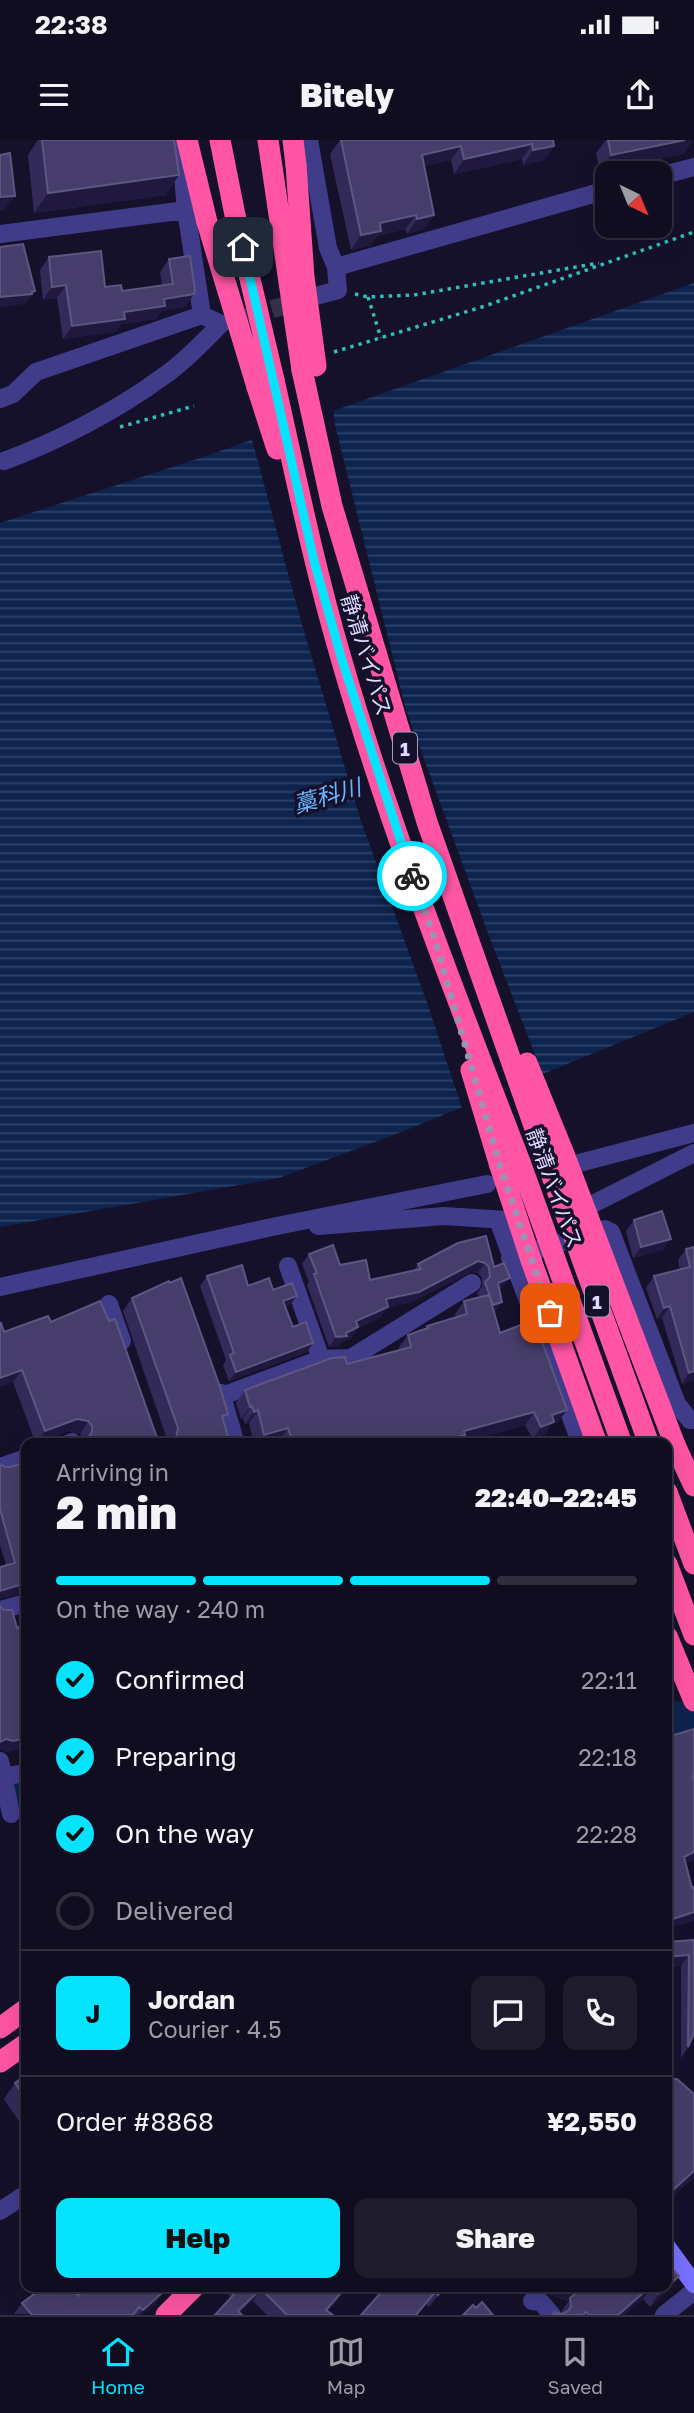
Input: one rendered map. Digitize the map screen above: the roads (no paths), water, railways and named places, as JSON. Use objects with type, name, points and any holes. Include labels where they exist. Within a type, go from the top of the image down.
[{"type":"highway","name":"1","points":[[187,140],[206,222],[314,561]]},
{"type":"highway","name":"静清バイパス","points":[[220,140],[314,561],[349,685],[434,937],[520,1162],[620,1438]]},
{"type":"highway","name":"静清バイパス","points":[[268,140],[302,370],[332,506],[427,822],[647,1438]]},
{"type":"highway","name":"1","points":[[293,140],[304,277],[314,353],[350,560]]},
{"type":"highway","name":"1","points":[[468,934],[524,1057],[577,1184],[675,1445],[694,1486]]},
{"type":"highway","name":"1","points":[[434,937],[500,1166],[595,1438]]},
{"type":"highway","points":[[672,1505],[694,1564]]},
{"type":"highway","points":[[672,1577],[694,1636],[672,1643]]},
{"type":"highway","points":[[672,1653],[694,1701]]},
{"type":"highway","points":[[0,2028],[21,2013]]},
{"type":"highway","points":[[0,2062],[21,2047]]},
{"type":"highway","points":[[166,2315],[189,2292]]},
{"type":"street","points":[[180,140],[186,210],[202,315]]},
{"type":"street","points":[[309,140],[328,248],[336,267],[338,290],[316,296]]},
{"type":"street","points":[[672,173],[694,167]]},
{"type":"street","points":[[336,267],[595,193]]},
{"type":"street","points":[[0,234],[186,210]]},
{"type":"street","points":[[0,399],[13,394],[36,373],[202,315],[221,324],[163,377],[138,394],[26,453],[4,461]]},
{"type":"street","points":[[564,1167],[694,1133]]},
{"type":"street","points":[[593,1204],[694,1153]]},
{"type":"street","points":[[0,1287],[272,1227],[487,1184]]},
{"type":"street","points":[[272,1227],[331,1226],[444,1216],[502,1220],[510,1258],[580,1438]]},
{"type":"street","points":[[510,1258],[605,1229],[611,1232],[677,1404],[690,1420],[694,1420]]},
{"type":"street","points":[[288,1266],[321,1359]]},
{"type":"street","points":[[222,1396],[321,1359],[351,1358],[471,1283]]},
{"type":"street","points":[[109,1304],[127,1355]]},
{"type":"street","points":[[213,1372],[234,1438]]},
{"type":"street","points":[[0,1467],[21,1460]]},
{"type":"street","points":[[0,1610],[21,1604]]},
{"type":"street","points":[[11,1814],[1,1771],[21,1773]]},
{"type":"street","points":[[0,2211],[21,2197]]},
{"type":"street","points":[[672,2254],[694,2284]]},
{"type":"street","points":[[663,2315],[680,2309],[694,2291]]},
{"type":"street","points":[[532,2301],[541,2302],[552,2315]]},
{"type":"water","name":"藁科川","points":[[694,283],[694,1012],[409,1129],[279,1178],[0,1227],[0,523],[206,456]]},
{"type":"waterway","points":[[672,1717],[692,1719]]},
{"type":"waterway","points":[[0,1794],[21,1790]]},
{"type":"tunnel","points":[[246,317],[303,300]]}]
